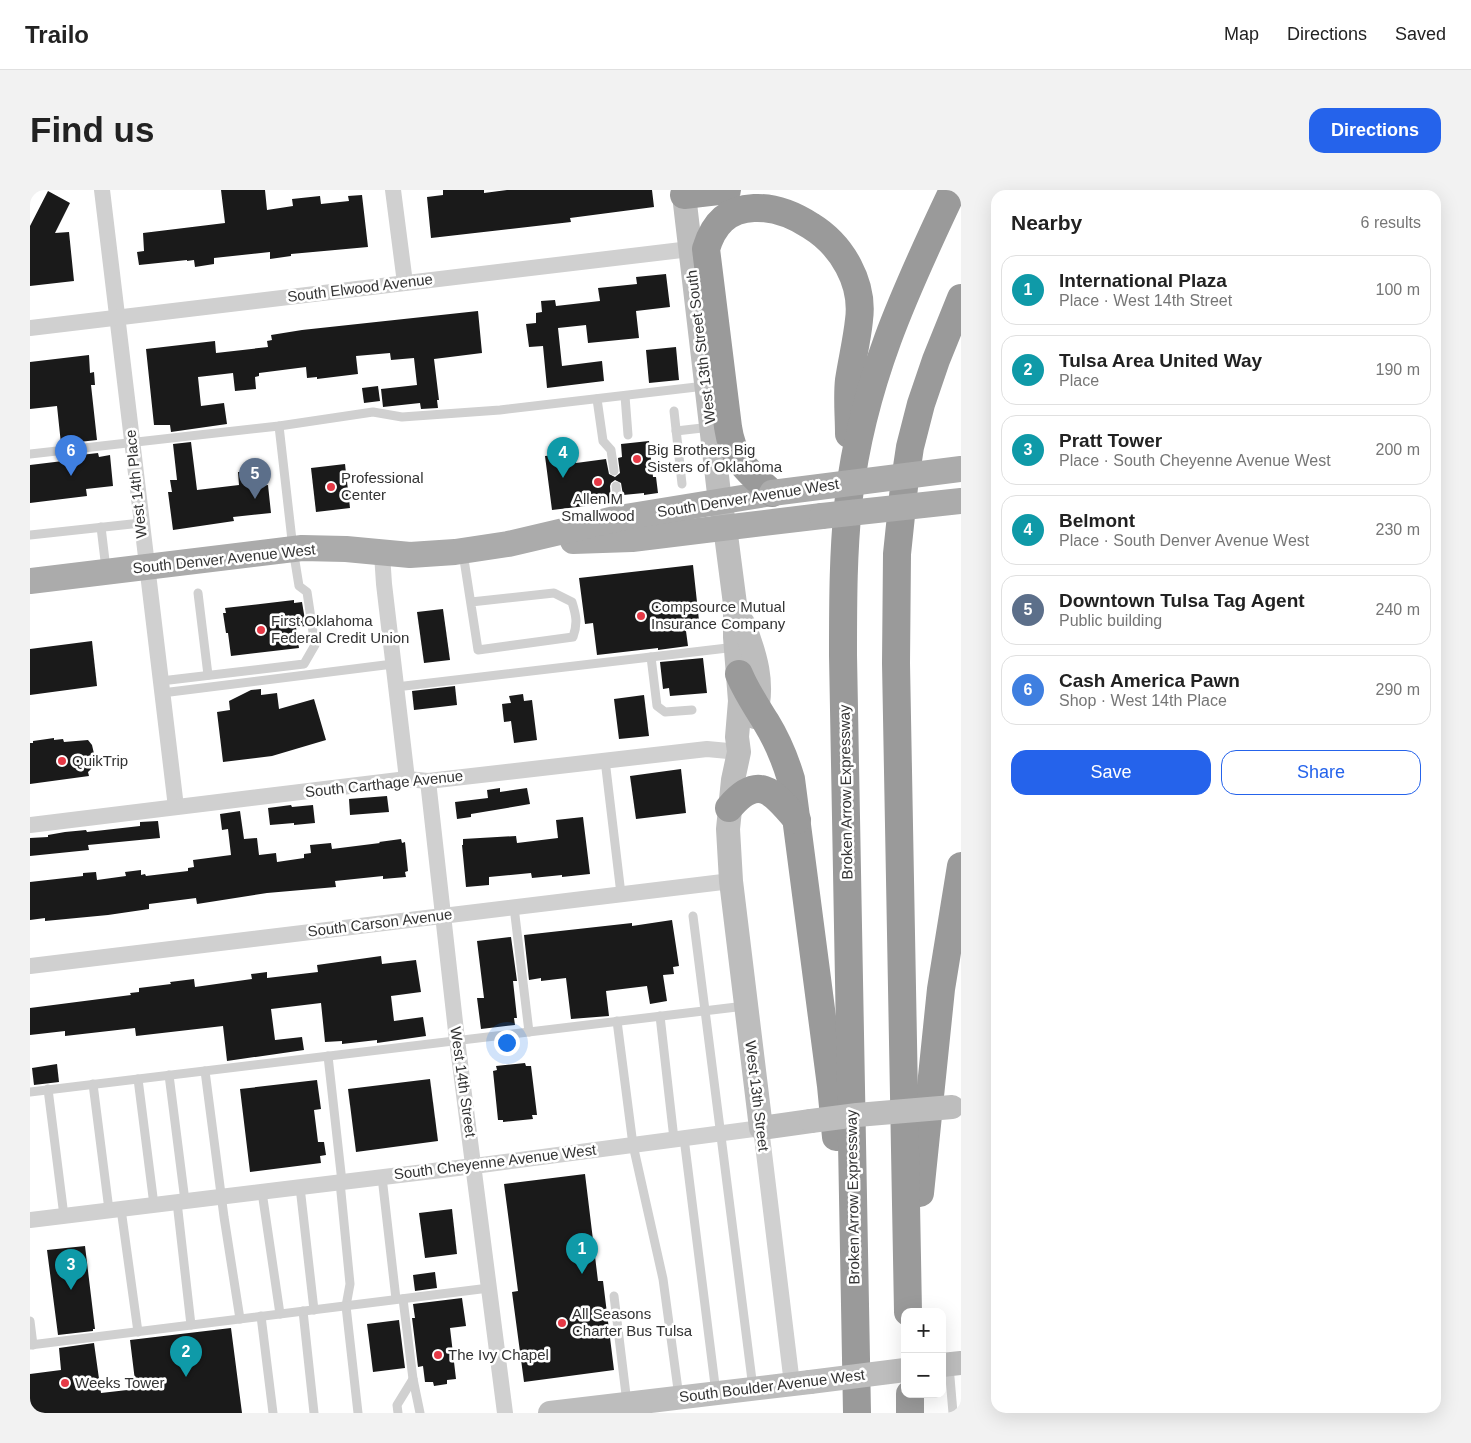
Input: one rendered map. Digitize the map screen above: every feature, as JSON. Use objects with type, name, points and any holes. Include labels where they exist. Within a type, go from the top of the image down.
[{"type":"highway","points":[[683,193],[727,190]]},
{"type":"highway","name":"Broken Arrow Expressway","points":[[857,1413],[843,571],[849,495],[864,416],[880,358],[910,281],[953,190]]},
{"type":"highway","points":[[772,493],[741,463],[730,442],[706,260],[706,249],[709,239],[720,221],[738,210],[756,207],[788,214],[802,220],[827,237],[845,261],[857,288],[860,318],[849,382],[849,495]]},
{"type":"highway","points":[[908,1308],[896,663],[897,554],[910,446],[921,404],[936,360],[961,298]]},
{"type":"highway","points":[[739,674],[745,690],[758,708],[785,761],[792,779],[831,1086],[855,1337]]},
{"type":"highway","points":[[730,808],[739,796],[746,792],[763,790],[772,792],[797,820]]},
{"type":"highway","points":[[908,1308],[941,989],[961,866]]},
{"type":"highway","points":[[910,1398],[910,1413]]},
{"type":"main road","name":"West 13th Street South","points":[[683,193],[720,502],[725,527]]},
{"type":"main road","name":"South Denver Avenue West","points":[[30,581],[293,549],[339,549],[382,554],[423,555],[463,551],[508,544],[619,518],[772,493],[961,469]]},
{"type":"main road","name":"South Denver Avenue West","points":[[508,544],[632,539],[961,501]]},
{"type":"main road","points":[[725,527],[735,604],[740,700],[737,737],[739,752]]},
{"type":"main road","points":[[730,808],[739,752],[751,730],[758,708],[759,675],[735,604]]},
{"type":"main road","name":"West 13th Street","points":[[730,808],[728,830],[730,881],[762,1136]]},
{"type":"main road","name":"South Cheyenne Avenue West","points":[[762,1136],[812,1128],[857,1115],[956,1107]]},
{"type":"main road","name":"South Boulder Avenue West","points":[[550,1413],[627,1404],[668,1402],[716,1393],[901,1370]]},
{"type":"street","name":"West 14th Place","points":[[102,190],[176,807]]},
{"type":"street","points":[[394,190],[404,283]]},
{"type":"street","name":"South Elwood Avenue","points":[[30,328],[690,249]]},
{"type":"street","points":[[382,554],[407,779]]},
{"type":"street","name":"South Carthage Avenue","points":[[30,825],[407,779],[428,781],[707,748],[739,752]]},
{"type":"street","name":"West 14th Street","points":[[428,781],[457,1040],[505,1413]]},
{"type":"street","name":"South Carson Avenue","points":[[30,966],[730,881]]},
{"type":"street","name":"South Cheyenne Avenue West","points":[[30,1220],[474,1166],[721,1133],[762,1136]]},
{"type":"street","name":"West 13th Street","points":[[762,1136],[801,1383]]},
{"type":"lane","points":[[30,454],[279,426],[373,412],[402,418],[500,410],[707,386]]},
{"type":"lane","points":[[625,396],[628,435]]},
{"type":"lane","points":[[597,399],[603,441],[611,450],[614,471]]},
{"type":"lane","points":[[674,411],[682,484]]},
{"type":"lane","points":[[161,687],[208,675],[304,664],[315,645],[307,592],[300,586],[293,549],[279,426]]},
{"type":"lane","points":[[676,431],[711,427]]},
{"type":"lane","points":[[616,486],[619,518]]},
{"type":"lane","points":[[30,535],[141,523]]},
{"type":"lane","points":[[100,527],[106,571]]},
{"type":"lane","points":[[463,551],[478,650],[573,637],[576,628],[577,617],[572,602],[554,593],[471,602]]},
{"type":"lane","points":[[198,593],[208,675]]},
{"type":"lane","points":[[396,687],[736,647]]},
{"type":"lane","points":[[651,657],[657,706],[665,712],[692,710]]},
{"type":"lane","points":[[161,687],[393,664]]},
{"type":"lane","points":[[606,760],[621,894]]},
{"type":"lane","points":[[514,907],[529,1032]]},
{"type":"lane","points":[[693,916],[753,1388]]},
{"type":"lane","points":[[30,1092],[746,1005]]},
{"type":"lane","points":[[660,1016],[716,1393]]},
{"type":"lane","points":[[617,1021],[633,1145],[663,1279],[668,1402]]},
{"type":"lane","points":[[328,1056],[350,1284],[346,1306],[358,1413]]},
{"type":"lane","points":[[206,1071],[240,1319]]},
{"type":"lane","points":[[169,1075],[192,1325]]},
{"type":"lane","points":[[138,1079],[154,1205]]},
{"type":"lane","points":[[93,1084],[138,1332]]},
{"type":"lane","points":[[48,1089],[64,1216]]},
{"type":"lane","points":[[382,1177],[400,1299],[420,1413]]},
{"type":"lane","points":[[300,1187],[314,1310]]},
{"type":"lane","points":[[262,1192],[280,1314]]},
{"type":"lane","points":[[30,1321],[31,1345],[489,1288]]},
{"type":"lane","points":[[614,1296],[627,1404]]},
{"type":"lane","points":[[302,1311],[314,1413]]},
{"type":"lane","points":[[261,1316],[273,1413]]},
{"type":"lane","points":[[951,1364],[953,1413]]},
{"type":"lane","points":[[398,1413],[398,1405],[413,1378]]},
{"type":"building","points":[[221,190],[265,190],[267,210],[293,206],[292,199],[320,196],[321,204],[349,201],[348,196],[362,195],[368,247],[291,254],[291,256],[270,259],[270,252],[214,258],[214,264],[195,267],[194,260],[139,265],[137,252],[144,251],[143,233],[225,223]]},
{"type":"building","points":[[443,190],[484,190],[484,193],[507,190],[652,190],[654,207],[570,218],[571,222],[431,238],[427,197],[443,195]]},
{"type":"building","points":[[48,191],[70,203],[55,233],[69,232],[74,281],[30,286],[30,226]]},
{"type":"building","points":[[666,274],[670,307],[636,311],[639,338],[588,343],[586,325],[558,328],[562,366],[602,361],[604,381],[547,388],[543,346],[529,347],[526,324],[536,323],[536,313],[542,312],[541,301],[555,300],[556,306],[600,301],[598,288],[637,284],[636,277]]},
{"type":"building","points":[[478,311],[482,353],[434,359],[439,400],[437,400],[438,408],[421,409],[420,403],[383,407],[381,389],[417,385],[414,358],[391,360],[390,353],[356,356],[358,374],[317,379],[317,377],[307,378],[306,367],[259,373],[259,376],[255,377],[256,389],[235,391],[233,373],[198,377],[201,406],[224,403],[227,424],[171,432],[170,425],[154,425],[146,349],[215,341],[216,353],[268,347],[267,341],[272,340],[271,335],[302,330]]},
{"type":"building","points":[[676,347],[679,380],[649,383],[646,350]]},
{"type":"building","points":[[89,355],[90,373],[94,372],[95,385],[91,385],[97,440],[61,444],[57,406],[30,409],[30,362]]},
{"type":"building","points":[[378,386],[380,401],[364,403],[362,388]]},
{"type":"building","points":[[649,441],[653,477],[656,477],[658,493],[623,495],[621,483],[615,480],[610,486],[611,503],[552,510],[545,456],[575,453],[576,463],[606,459],[609,474],[615,477],[620,473],[618,458],[622,457],[621,444]]},
{"type":"building","points":[[191,442],[197,490],[239,485],[238,472],[259,471],[261,486],[268,485],[271,513],[233,517],[234,521],[173,530],[168,492],[172,492],[170,480],[177,480],[173,444]]},
{"type":"building","points":[[98,453],[99,457],[110,455],[113,486],[86,489],[87,496],[30,503],[30,465],[63,461],[63,457]]},
{"type":"building","name":"Professional Center","points":[[345,464],[350,508],[316,512],[311,468]]},
{"type":"building","name":"Compsource Mutual Insurance Company","points":[[693,565],[700,630],[686,631],[688,646],[597,655],[593,623],[585,624],[579,578]]},
{"type":"building","name":"First Oklahoma Federal Credit Union","points":[[294,600],[294,603],[302,602],[306,626],[296,627],[299,648],[231,656],[223,613],[226,613],[225,608]]},
{"type":"building","points":[[443,609],[450,660],[424,663],[417,612]]},
{"type":"building","points":[[92,641],[97,686],[30,695],[30,649]]},
{"type":"building","points":[[703,658],[707,693],[670,696],[669,688],[663,689],[660,662]]},
{"type":"building","points":[[455,686],[457,705],[414,710],[412,691]]},
{"type":"building","points":[[261,689],[261,695],[277,693],[279,709],[314,699],[326,740],[272,756],[223,762],[217,712],[230,710],[229,701],[251,690]]},
{"type":"building","points":[[523,694],[524,701],[532,700],[537,740],[514,743],[511,721],[504,722],[502,704],[511,703],[509,696]]},
{"type":"building","points":[[644,695],[649,736],[619,739],[614,699]]},
{"type":"building","name":"QuikTrip","points":[[54,738],[54,740],[63,739],[64,742],[88,740],[92,745],[95,758],[88,772],[89,776],[30,784],[30,743]]},
{"type":"building","points":[[681,769],[686,813],[636,819],[630,776]]},
{"type":"building","points":[[500,788],[500,792],[527,788],[530,804],[471,814],[471,817],[457,819],[455,802],[488,798],[487,790]]},
{"type":"building","points":[[387,796],[389,812],[350,815],[349,799]]},
{"type":"building","points":[[291,805],[292,807],[313,805],[315,823],[270,825],[268,808]]},
{"type":"building","points":[[240,811],[244,839],[257,838],[259,855],[276,853],[277,862],[304,858],[304,854],[311,853],[310,845],[331,843],[332,849],[401,839],[402,843],[405,842],[408,871],[405,872],[406,877],[383,879],[383,876],[335,881],[336,887],[267,893],[197,904],[196,898],[149,904],[149,909],[108,915],[45,921],[45,918],[30,920],[30,882],[83,876],[83,873],[96,872],[97,880],[126,876],[125,872],[141,870],[141,875],[145,874],[146,876],[188,871],[188,868],[194,867],[193,860],[231,855],[228,829],[222,830],[220,814]]},
{"type":"building","points":[[583,817],[590,874],[532,878],[531,873],[489,877],[489,885],[466,887],[463,839],[516,836],[517,843],[558,838],[556,820]]},
{"type":"building","points":[[158,821],[160,838],[88,845],[89,850],[30,856],[30,838],[48,837],[48,835],[65,832],[86,830],[87,832],[140,826],[140,822]]},
{"type":"building","points":[[672,920],[679,966],[673,967],[674,974],[663,975],[667,1001],[650,1004],[647,986],[606,991],[609,1016],[571,1019],[566,978],[541,981],[541,978],[529,980],[524,935],[632,923],[632,926]]},
{"type":"building","points":[[511,937],[517,981],[513,981],[517,1018],[514,1018],[515,1025],[481,1029],[477,998],[484,998],[477,941]]},
{"type":"building","points":[[381,956],[382,964],[416,960],[421,992],[391,996],[394,1021],[423,1017],[426,1036],[377,1043],[377,1040],[342,1044],[342,1041],[325,1042],[321,1003],[271,1009],[275,1040],[302,1037],[304,1050],[227,1061],[223,1026],[136,1036],[135,1028],[65,1036],[65,1031],[30,1035],[30,1008],[131,995],[130,993],[139,992],[139,988],[194,979],[195,987],[252,979],[251,974],[267,972],[267,978],[318,972],[317,965]]},
{"type":"building","points":[[525,1063],[526,1066],[531,1066],[537,1115],[532,1115],[533,1119],[503,1122],[503,1120],[498,1120],[493,1071],[497,1070],[496,1066]]},
{"type":"building","points":[[57,1064],[59,1082],[34,1085],[32,1068]]},
{"type":"building","points":[[430,1079],[438,1141],[356,1152],[348,1089]]},
{"type":"building","points":[[317,1080],[321,1109],[314,1110],[318,1142],[324,1142],[326,1155],[320,1156],[321,1163],[250,1172],[240,1089]]},
{"type":"building","points":[[585,1174],[598,1281],[603,1281],[614,1370],[524,1382],[512,1292],[518,1291],[504,1184]]},
{"type":"building","points":[[452,1209],[457,1254],[425,1258],[419,1213]]},
{"type":"building","points":[[85,1246],[95,1329],[93,1331],[58,1335],[47,1250]]},
{"type":"building","points":[[435,1272],[437,1288],[415,1291],[413,1275]]},
{"type":"building","name":"The Ivy Chapel","points":[[462,1298],[466,1326],[450,1328],[456,1379],[447,1380],[447,1384],[434,1386],[433,1382],[425,1382],[423,1366],[418,1367],[412,1318],[415,1318],[413,1304]]},
{"type":"building","points":[[399,1320],[405,1368],[373,1372],[367,1324]]},
{"type":"building","points":[[231,1328],[242,1413],[30,1413],[30,1374],[61,1370],[59,1348],[94,1343],[101,1393],[136,1389],[130,1340]]},
{"type":"place","name":"Big Brothers Big Sisters of Oklahoma","points":[[637,459]]},
{"type":"place","name":"Cash America Pawn","points":[[71,476]]},
{"type":"place","name":"Belmont","points":[[563,478]]},
{"type":"place","name":"Allen M Smallwood","points":[[598,482]]},
{"type":"place","name":"Professional Center","points":[[331,487]]},
{"type":"place","name":"Downtown Tulsa Tag Agent","points":[[255,499]]},
{"type":"place","name":"Compsource Mutual Insurance Company","points":[[641,616]]},
{"type":"place","name":"First Oklahoma Federal Credit Union","points":[[261,630]]},
{"type":"place","name":"QuikTrip","points":[[62,761]]},
{"type":"place","name":"International Plaza","points":[[582,1274]]},
{"type":"place","name":"Pratt Tower","points":[[71,1290]]},
{"type":"place","name":"All Seasons Charter Bus Tulsa","points":[[562,1323]]},
{"type":"place","name":"The Ivy Chapel","points":[[438,1355]]},
{"type":"place","name":"Tulsa Area United Way","points":[[186,1377]]},
{"type":"place","name":"Weeks Tower","points":[[65,1383]]}]
